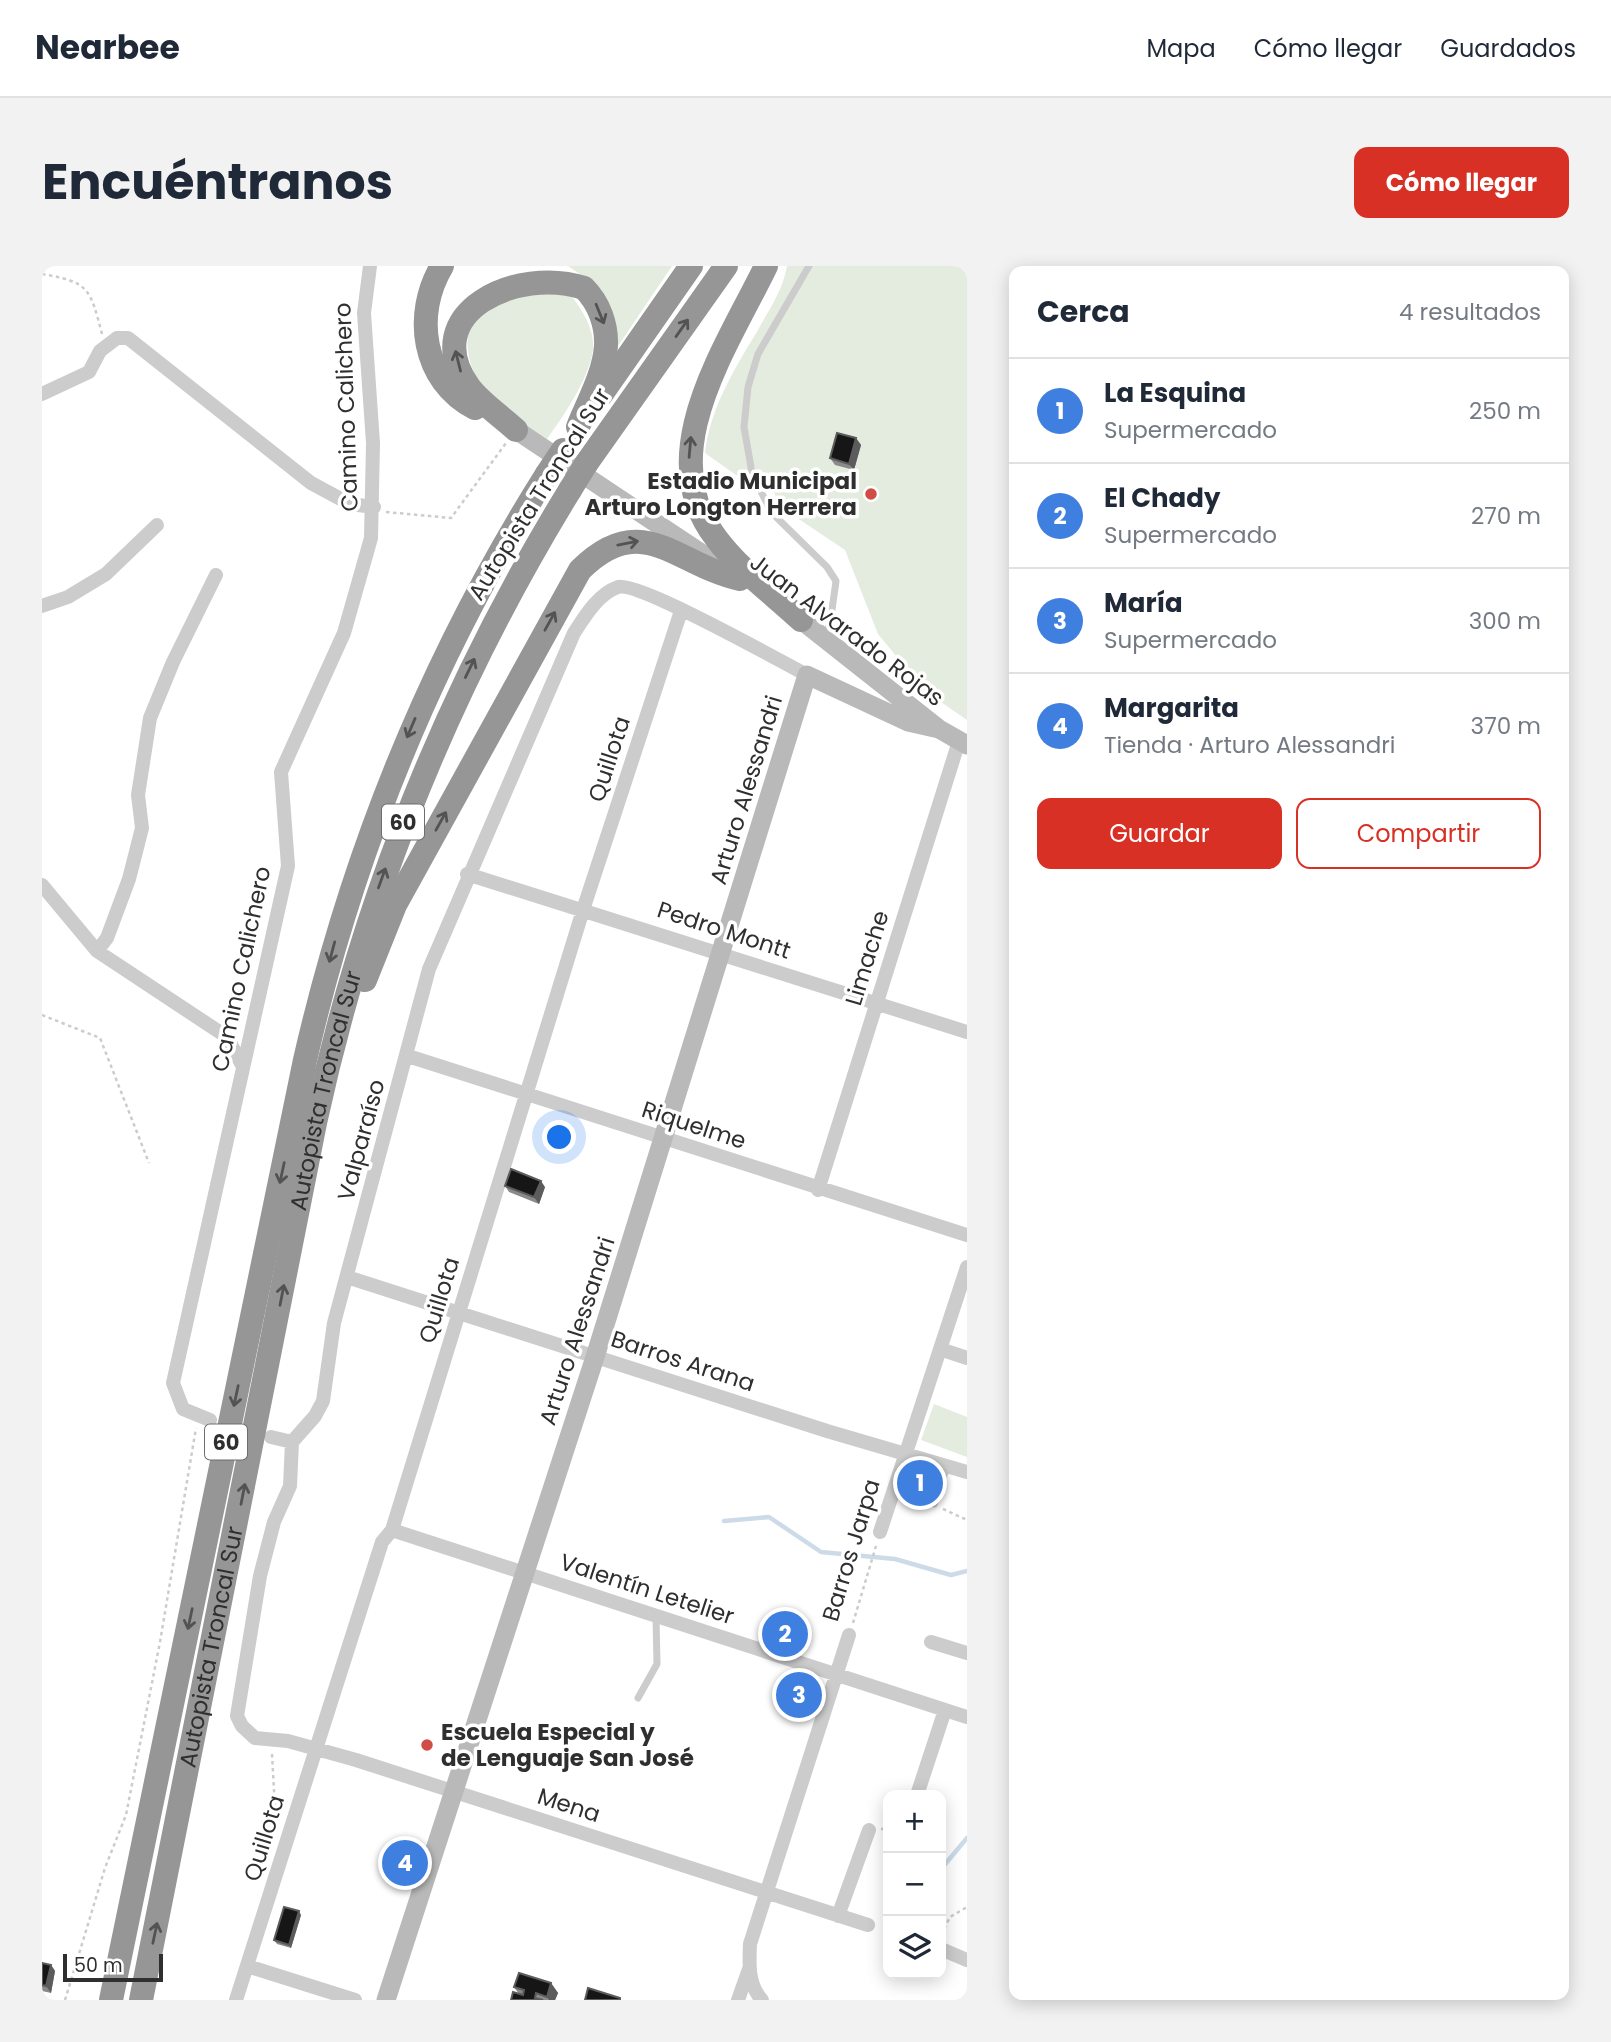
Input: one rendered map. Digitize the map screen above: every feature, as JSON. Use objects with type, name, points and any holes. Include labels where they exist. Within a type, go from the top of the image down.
[{"type":"highway","points":[[442,266],[430,289],[424,316],[426,342],[434,366],[458,397],[516,429]]},
{"type":"highway","name":"Autopista Troncal Sur","points":[[111,2000],[305,1060],[334,944],[370,829],[432,680],[488,570],[578,427],[691,266]]},
{"type":"highway","name":"Autopista Troncal Sur","points":[[141,2000],[304,1181],[342,1007],[401,827],[440,732],[488,633],[570,490],[726,266]]},
{"type":"highway","points":[[766,266],[716,369],[692,430],[690,471],[701,512],[715,538],[801,620]]},
{"type":"highway","points":[[516,429],[469,387],[458,365],[455,341],[465,305],[480,286],[501,272],[525,267],[548,268],[570,277],[588,292],[604,323],[604,358],[578,427]]},
{"type":"highway","points":[[304,1181],[362,986],[395,905],[573,580],[589,562],[609,548],[648,541],[716,574],[740,579]]},
{"type":"main road","name":"Juan Alvarado Rojas","points":[[516,429],[801,620],[939,729],[963,743]]},
{"type":"main road","name":"Juan Alvarado Rojas","points":[[807,675],[908,722],[939,729]]},
{"type":"main road","name":"Arturo Alessandri","points":[[386,2000],[664,1139],[807,675]]},
{"type":"street","name":"Camino Calichero","points":[[204,1419],[183,1409],[173,1383],[288,866],[281,772],[344,633],[371,538],[374,507],[373,443],[364,313],[370,266]]},
{"type":"street","points":[[42,394],[89,372],[100,351],[117,338],[128,338],[311,484],[350,504],[374,507]]},
{"type":"street","points":[[42,606],[68,597],[106,573],[157,525]]},
{"type":"street","points":[[97,951],[107,937],[129,880],[142,828],[138,795],[150,718],[173,662],[216,575]]},
{"type":"street","name":"Juan Alvarado Rojas","points":[[627,586],[807,675]]},
{"type":"street","name":"Valparaíso","points":[[292,1442],[315,1416],[323,1401],[334,1323],[408,1056],[429,969],[467,874],[574,633],[598,600],[618,587],[627,586]]},
{"type":"street","name":"Quillota","points":[[236,2000],[382,1542],[392,1530],[583,910],[681,611]]},
{"type":"street","name":"Limache","points":[[818,1190],[963,743]]},
{"type":"street","name":"Pedro Montt","points":[[467,874],[967,1032]]},
{"type":"street","points":[[42,885],[97,951],[227,1037],[243,1067]]},
{"type":"street","name":"Riquelme","points":[[408,1056],[818,1190],[967,1235]]},
{"type":"street","name":"Barros Jarpa","points":[[880,1532],[967,1267]]},
{"type":"street","name":"Barros Arana","points":[[347,1277],[827,1431],[967,1472]]},
{"type":"street","points":[[940,1349],[967,1357]]},
{"type":"street","points":[[271,1437],[292,1442]]},
{"type":"street","name":"Mena","points":[[292,1442],[290,1486],[274,1522],[260,1576],[237,1716],[242,1726],[255,1738],[316,1748],[868,1925]]},
{"type":"street","name":"Valentín Letelier","points":[[392,1530],[967,1717]]},
{"type":"street","name":"Barros Jarpa","points":[[738,2000],[749,1969],[750,1944],[849,1635]]},
{"type":"street","points":[[932,1642],[967,1653]]},
{"type":"street","points":[[919,1790],[945,1710]]},
{"type":"street","points":[[838,1916],[869,1830]]},
{"type":"street","points":[[946,1951],[967,1960]]},
{"type":"street","points":[[247,1966],[355,2000]]},
{"type":"street","name":"Barros Jarpa","points":[[749,1969],[762,1999]]},
{"type":"lane","points":[[809,266],[758,354],[748,387],[744,427],[752,473],[771,512],[827,567],[836,581],[830,624],[824,637]]},
{"type":"lane","points":[[934,1504],[947,1465]]},
{"type":"lane","points":[[638,1698],[657,1664],[656,1617]]},
{"type":"path","points":[[42,274],[73,279],[91,295],[102,335],[100,351]]},
{"type":"path","points":[[374,507],[392,515],[451,518],[516,429]]},
{"type":"path","points":[[42,1015],[100,1038],[149,1163]]},
{"type":"path","points":[[65,2000],[105,1868],[126,1815],[204,1419]]},
{"type":"path","points":[[934,1504],[967,1520]]},
{"type":"path","name":"Barros Jarpa","points":[[849,1635],[880,1532]]},
{"type":"path","points":[[271,1740],[276,1829]]},
{"type":"path","points":[[946,1925],[950,1917],[967,1907]]},
{"type":"shaded area","points":[[568,266],[672,266],[616,349],[593,283]]},
{"type":"shaded area","name":"Estadio Municipal Arturo Longton Herrera","points":[[787,266],[967,266],[967,720],[925,691],[878,634],[845,550],[781,507],[764,472],[743,480],[705,453],[718,404],[732,374],[776,299]]},
{"type":"shaded area","points":[[566,288],[590,327],[593,352],[584,379],[547,439],[509,415],[490,398],[474,373],[468,334],[470,320],[482,294]]},
{"type":"shaded area","points":[[934,1404],[967,1417],[967,1457],[921,1440]]},
{"type":"building","points":[[837,433],[856,438],[849,464],[830,458]]},
{"type":"building","points":[[511,1169],[541,1181],[534,1197],[505,1186]]},
{"type":"building","points":[[910,1467],[926,1472],[919,1488],[905,1484]]},
{"type":"building","points":[[284,1907],[299,1911],[289,1945],[274,1940]]},
{"type":"building","points":[[42,1963],[51,1965],[46,1986],[42,1985]]},
{"type":"building","points":[[519,1973],[551,1983],[547,1997],[536,1993],[535,1998],[543,2000],[511,2000],[513,1992],[523,1995],[524,1990],[514,1987]]},
{"type":"building","points":[[588,1988],[620,1998],[620,2000],[585,2000]]},
{"type":"waterway","points":[[724,1521],[769,1517],[821,1552],[895,1559],[951,1575],[967,1571]]},
{"type":"waterway","points":[[946,1863],[967,1838]]},
{"type":"place","name":"Estadio Municipal Arturo Longton Herrera","points":[[871,494]]},
{"type":"place","name":"La Esquina","points":[[920,1483]]},
{"type":"place","name":"El Chady","points":[[785,1634]]},
{"type":"place","name":"María","points":[[799,1695]]},
{"type":"place","name":"Escuela Especial y de Lenguaje San José","points":[[427,1745]]},
{"type":"place","name":"Margarita","points":[[405,1863]]}]
